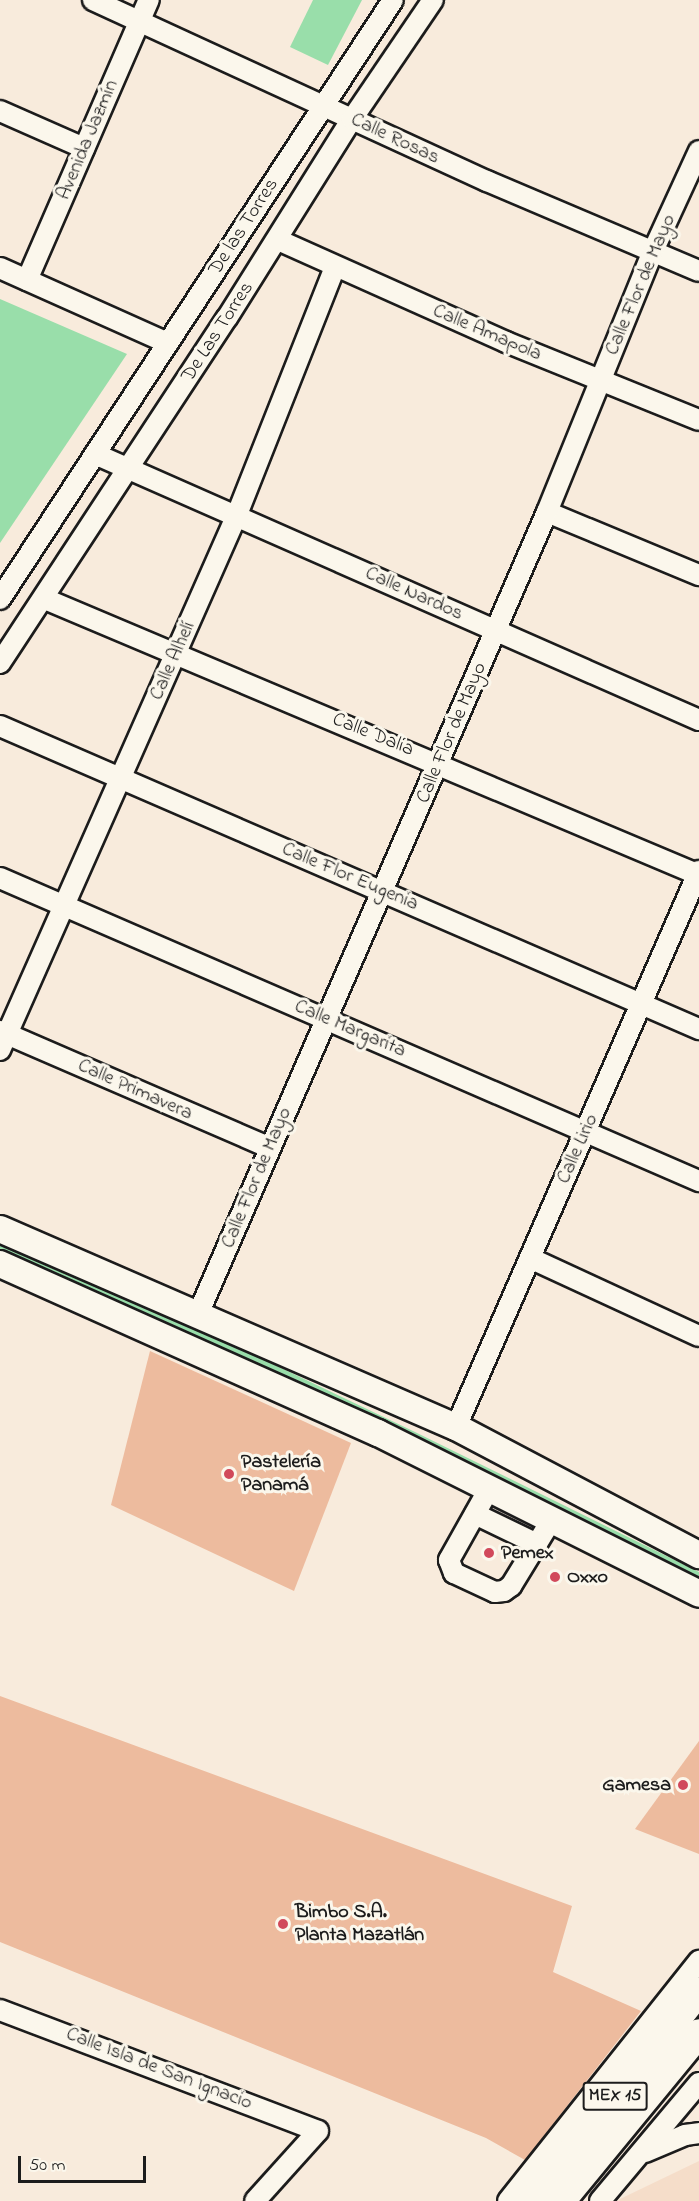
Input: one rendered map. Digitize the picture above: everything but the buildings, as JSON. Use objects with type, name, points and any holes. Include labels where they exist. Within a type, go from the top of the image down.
[{"type":"highway","name":"MEX 15","points":[[519,2197],[699,1991]]},
{"type":"highway","name":"MEX 15","points":[[561,2201],[699,2033]]},
{"type":"main road","points":[[0,1229],[199,1312],[456,1427],[699,1555]]},
{"type":"main road","points":[[0,1264],[378,1433],[490,1487],[699,1594]]},
{"type":"street","name":"Calle Rosas","points":[[93,0],[352,119],[699,271]]},
{"type":"street","name":"Avenida Jazmín","points":[[27,280],[148,0]]},
{"type":"street","name":"De las Torres","points":[[0,599],[393,0]]},
{"type":"street","name":"De Las Torres","points":[[0,663],[45,599],[278,240],[352,119],[433,0]]},
{"type":"street","points":[[0,111],[84,148]]},
{"type":"street","name":"Calle Flor de Mayo","points":[[199,1312],[325,1018],[384,891],[547,512],[653,251],[699,151]]},
{"type":"street","name":"Calle Amapola","points":[[278,240],[335,267],[601,381],[699,420]]},
{"type":"street","name":"Calle Alhelí","points":[[2,1038],[65,908],[118,780],[177,653],[236,517],[335,267]]},
{"type":"street","points":[[0,268],[168,343]]},
{"type":"street","points":[[95,454],[128,471]]},
{"type":"street","name":"Calle Nardos","points":[[128,471],[699,720]]},
{"type":"street","points":[[547,512],[699,575]]},
{"type":"street","name":"Calle Dalia","points":[[45,599],[439,762],[698,873]]},
{"type":"street","name":"Calle Flor Eugenia","points":[[0,726],[118,780],[384,891],[699,1029]]},
{"type":"street","name":"Calle Lirio","points":[[456,1427],[698,873]]},
{"type":"street","name":"Calle Margarita","points":[[0,878],[699,1181]]},
{"type":"street","name":"Calle Primavera","points":[[2,1038],[270,1148]]},
{"type":"street","points":[[530,1258],[699,1336]]},
{"type":"street","points":[[490,1487],[449,1560],[454,1573],[495,1592],[504,1592],[552,1519]]},
{"type":"street","points":[[475,1514],[537,1544]]},
{"type":"street","name":"MEX 15","points":[[519,2197],[699,1961]]},
{"type":"street","name":"Calle Isla de San Ignacio","points":[[0,2010],[318,2131],[255,2201]]},
{"type":"street","name":"MEX 15","points":[[600,2201],[699,2083]]},
{"type":"street","points":[[639,2154],[685,2135],[699,2133]]},
{"type":"street","points":[[490,2201],[519,2197]]},
{"type":"shaded area","points":[[699,2161],[699,2201],[618,2201],[620,2199]]},
{"type":"green space","points":[[313,0],[362,0],[328,65],[290,47]]},
{"type":"green space","points":[[0,299],[127,354],[0,543]]},
{"type":"green space","points":[[0,1240],[204,1331],[415,1432],[699,1572],[699,1582],[282,1376],[0,1255]]},
{"type":"place","name":"Pastelería Panamá","points":[[229,1474]]},
{"type":"place","name":"Pemex","points":[[489,1553]]},
{"type":"place","name":"Oxxo","points":[[555,1577]]},
{"type":"place","name":"Gamesa","points":[[683,1785]]},
{"type":"place","name":"Bimbo S.A. Planta Mazatlán","points":[[283,1924]]}]
